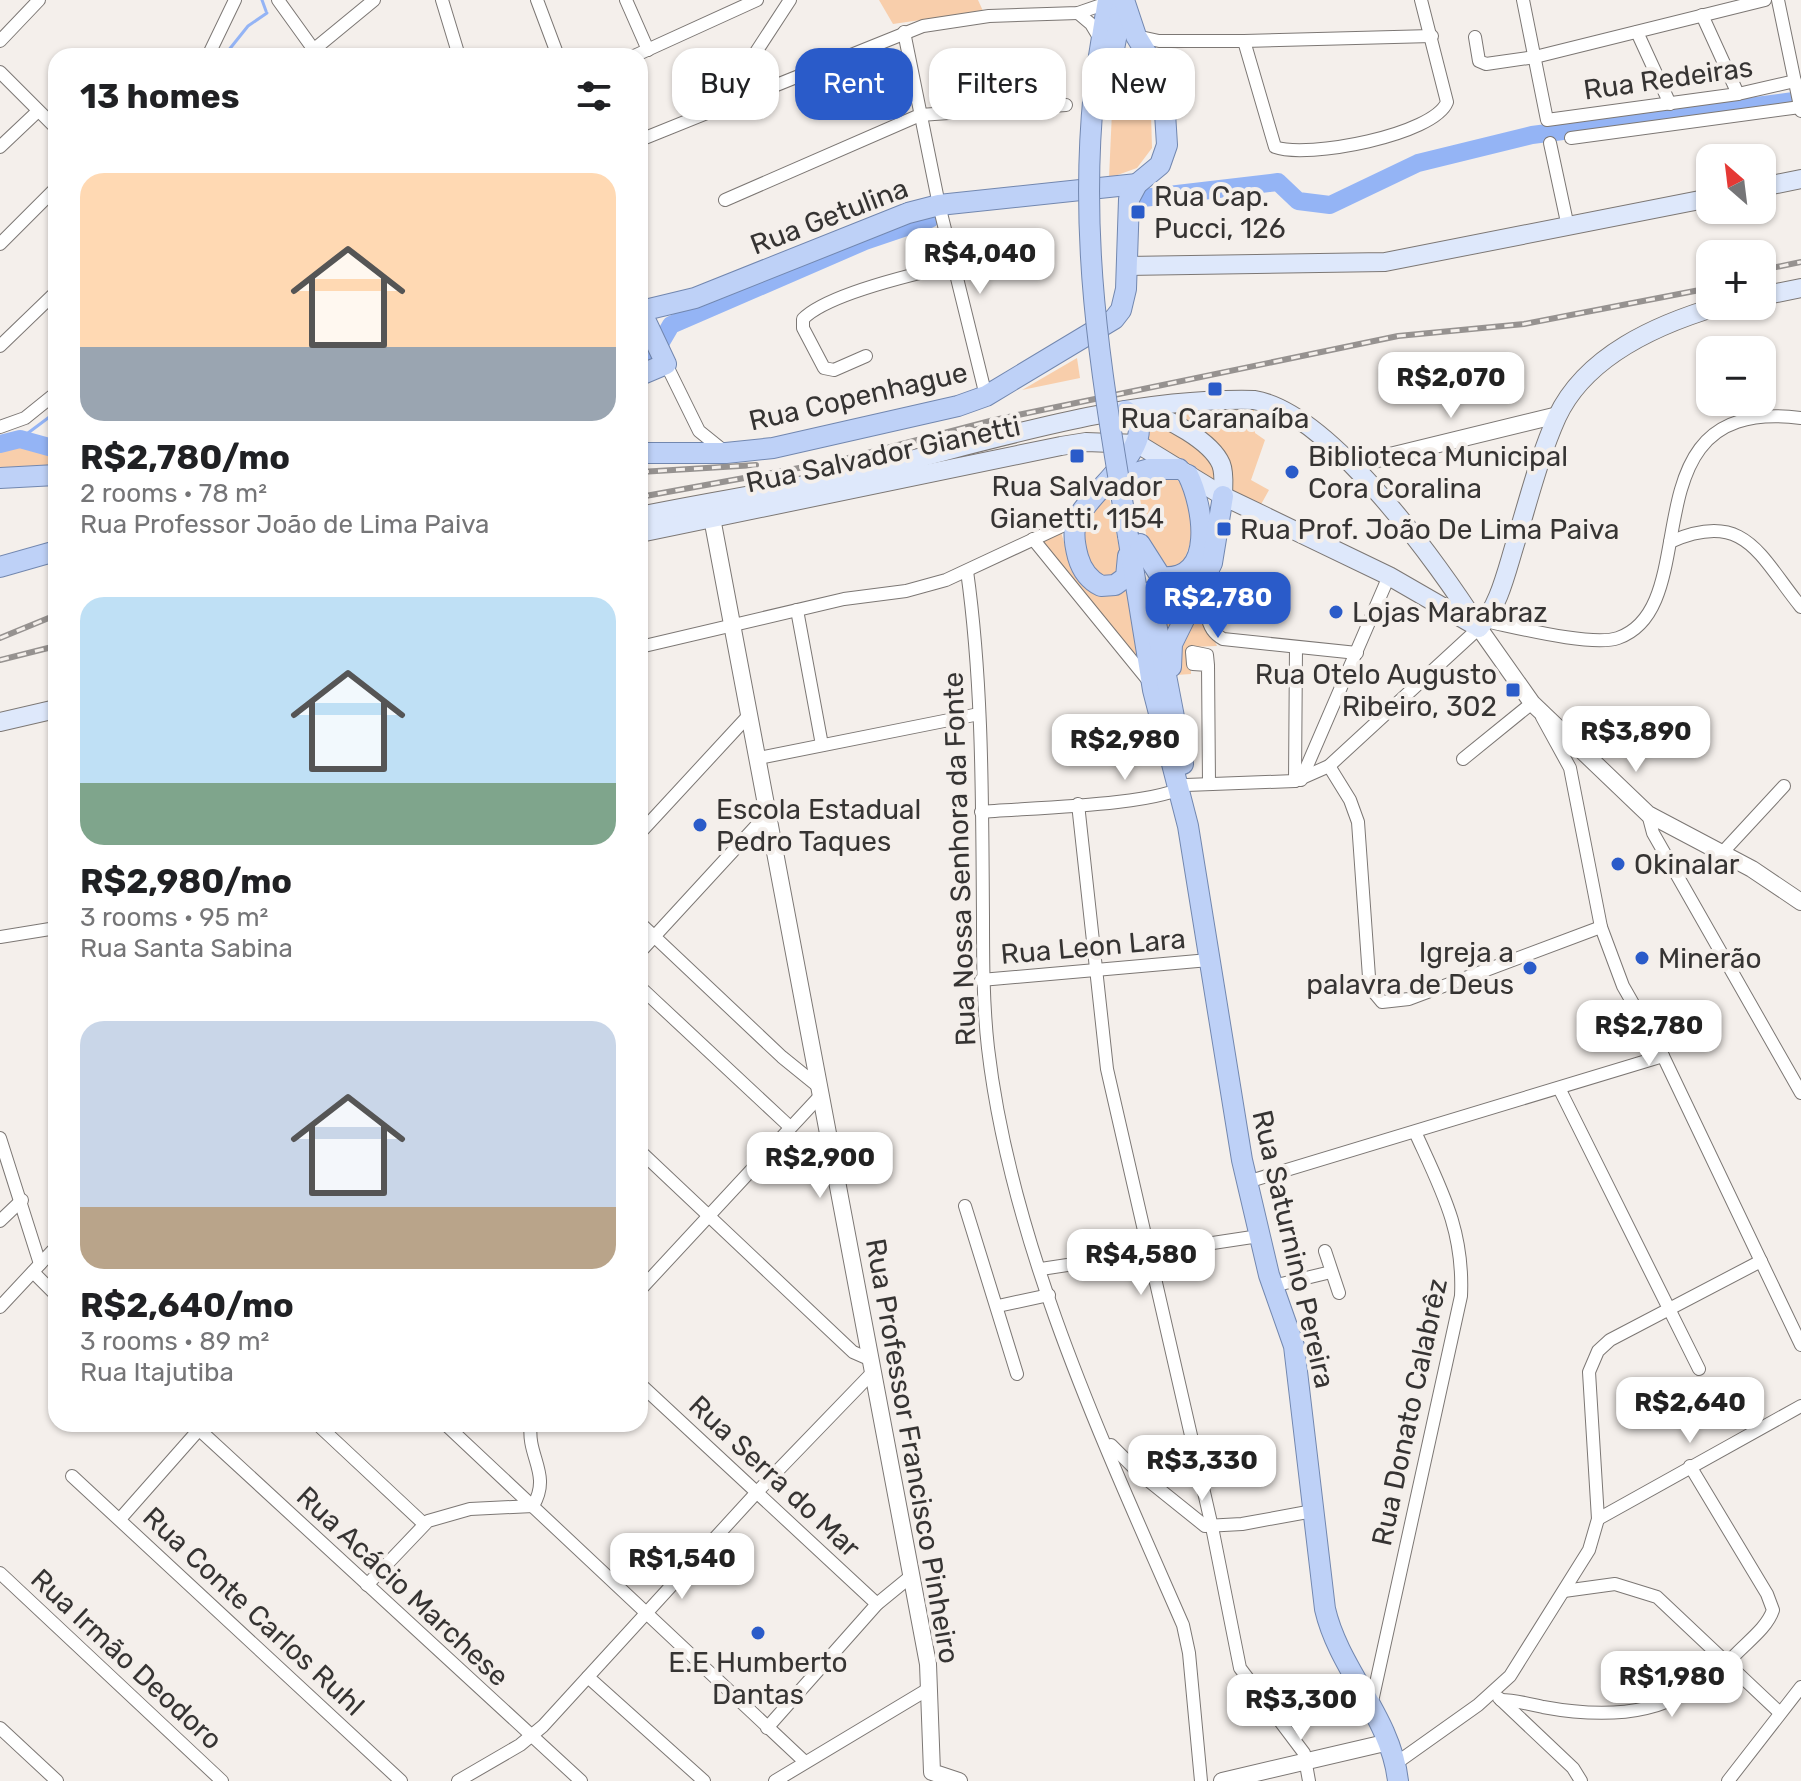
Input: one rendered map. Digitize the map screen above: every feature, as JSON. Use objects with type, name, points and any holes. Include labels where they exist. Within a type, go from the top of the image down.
[{"type":"main road","points":[[1116,1],[1144,48]]},
{"type":"main road","points":[[1101,48],[1100,39],[1116,1]]},
{"type":"main road","points":[[1109,48],[1116,1]]},
{"type":"main road","name":"Rua Saturnino Pereira","points":[[1098,120],[1088,181],[1090,288],[1161,688],[1182,788],[1225,1072],[1259,1236],[1294,1346],[1328,1622],[1389,1742],[1397,1773]]},
{"type":"main road","points":[[1166,120],[1167,145],[1160,165],[1137,184],[1126,211],[1126,266],[1385,262],[1696,201]]},
{"type":"main road","points":[[1776,184],[1801,179]]},
{"type":"main road","name":"Rua Getulina","points":[[648,309],[695,298],[908,213],[939,205],[1137,184]]},
{"type":"main road","points":[[1113,187],[1126,211]]},
{"type":"main road","name":"Rua Copenhague","points":[[648,453],[726,453],[823,438],[958,406],[986,396],[1114,319],[1124,299],[1126,266]]},
{"type":"main road","points":[[1776,293],[1801,288]]},
{"type":"main road","points":[[1482,624],[1499,593],[1558,415],[1584,378],[1605,360],[1659,328],[1696,314]]},
{"type":"main road","points":[[648,330],[656,348]]},
{"type":"main road","points":[[1130,410],[1232,401],[1265,402],[1321,437],[1353,465],[1482,624]]},
{"type":"main road","points":[[1130,410],[1141,425],[1138,444],[1077,519],[1074,533],[1080,565],[1093,582],[1101,586],[1115,585],[1126,577],[1134,539]]},
{"type":"main road","points":[[1130,410],[1166,418],[1216,456],[1223,469],[1223,496],[1212,563],[1172,644],[1161,688]]},
{"type":"main road","name":"Rua Salvador Gianetti","points":[[648,515],[799,487],[958,447],[1130,410]]},
{"type":"main road","name":"Rua Salvador Gianetti","points":[[648,531],[1061,446],[1086,442],[1138,444]]},
{"type":"main road","points":[[1138,444],[1223,496],[1482,624]]},
{"type":"main road","points":[[1106,482],[1149,469],[1184,472]]},
{"type":"main road","points":[[1134,539],[1161,577],[1182,574],[1192,565],[1200,550],[1202,515],[1184,472]]},
{"type":"main road","points":[[0,478],[48,475]]},
{"type":"main road","points":[[0,567],[48,553]]},
{"type":"main road","points":[[29,714],[48,703]]},
{"type":"main road","points":[[0,722],[48,710]]},
{"type":"street","points":[[0,41],[39,0]]},
{"type":"street","points":[[212,48],[235,0]]},
{"type":"street","points":[[278,0],[307,48]]},
{"type":"street","points":[[316,48],[374,0]]},
{"type":"street","points":[[442,0],[457,48]]},
{"type":"street","points":[[537,0],[555,48]]},
{"type":"street","points":[[626,0],[647,48]]},
{"type":"street","points":[[648,50],[757,0]]},
{"type":"street","points":[[759,48],[790,0]]},
{"type":"street","points":[[1054,0],[1054,14]]},
{"type":"street","points":[[1244,41],[1275,147],[1288,150],[1364,142],[1404,130],[1438,114],[1445,107],[1447,95],[1421,0]]},
{"type":"street","points":[[1523,0],[1535,57]]},
{"type":"street","points":[[1475,37],[1478,59],[1483,64],[1535,57],[1765,0]]},
{"type":"street","points":[[1778,0],[1799,99]]},
{"type":"street","points":[[779,82],[904,32],[989,16],[1078,13],[1116,1]]},
{"type":"street","points":[[1078,13],[1091,24],[1100,39]]},
{"type":"street","points":[[1702,15],[1738,94]]},
{"type":"street","points":[[904,32],[939,205],[986,396]]},
{"type":"street","points":[[1637,32],[1670,104]]},
{"type":"street","points":[[1136,36],[1159,41],[1244,41],[1432,36]]},
{"type":"street","name":"Rua Redeiras","points":[[1535,57],[1547,120],[1738,94],[1799,99]]},
{"type":"street","points":[[0,72],[48,120]]},
{"type":"street","name":"Rua Redeiras","points":[[1571,138],[1799,99]]},
{"type":"street","points":[[0,147],[38,111]]},
{"type":"street","points":[[725,200],[920,115],[929,114]]},
{"type":"street","points":[[648,137],[687,120]]},
{"type":"street","points":[[1550,143],[1568,227]]},
{"type":"street","points":[[0,244],[48,196]]},
{"type":"street","points":[[866,356],[834,370],[824,368],[803,328],[803,319],[815,310],[876,286],[954,265]]},
{"type":"street","points":[[3,340],[48,299]]},
{"type":"street","points":[[656,348],[699,431],[726,453]]},
{"type":"street","points":[[0,427],[25,418],[48,399]]},
{"type":"street","points":[[1353,465],[1558,415]]},
{"type":"street","points":[[1482,624],[1596,640],[1616,639],[1632,631],[1652,608],[1686,472],[1693,456],[1721,429],[1762,415],[1801,418]]},
{"type":"street","points":[[684,451],[693,446],[699,431]]},
{"type":"street","name":"Rua Professor Francisco Pinheiro","points":[[712,518],[930,1688],[932,1776]]},
{"type":"street","points":[[648,645],[797,610],[906,591],[967,571],[1077,519]]},
{"type":"street","points":[[1670,542],[1714,529],[1740,536],[1801,607]]},
{"type":"street","name":"Rua Saturnino Pereira","points":[[1033,539],[1161,688]]},
{"type":"street","points":[[1212,563],[1207,619],[1214,634],[1223,639],[1357,653]]},
{"type":"street","name":"Rua Nossa Senhora da Fonte","points":[[967,571],[979,714],[981,980],[998,1118],[1049,1295],[1186,1636],[1201,1781]]},
{"type":"street","points":[[1298,780],[1389,576]]},
{"type":"street","points":[[797,610],[822,745]]},
{"type":"street","points":[[1482,624],[1570,768],[1601,927],[1623,986],[1663,1056],[1801,1345]]},
{"type":"street","points":[[981,812],[1141,799],[1209,783],[1298,780],[1329,766],[1482,624]]},
{"type":"street","points":[[1296,647],[1298,780]]},
{"type":"street","points":[[1208,665],[1209,783]]},
{"type":"street","points":[[1536,708],[1648,814],[1722,853],[1801,902]]},
{"type":"street","points":[[1463,759],[1536,708]]},
{"type":"street","points":[[648,824],[750,714]]},
{"type":"street","points":[[759,758],[979,714]]},
{"type":"street","points":[[1570,768],[1572,758],[1583,751]]},
{"type":"street","points":[[1329,766],[1350,800],[1358,822],[1369,977],[1372,990],[1382,1002],[1409,999],[1601,927]]},
{"type":"street","points":[[1722,853],[1784,786]]},
{"type":"street","points":[[1078,804],[1107,1069],[1212,1527],[1240,1668],[1300,1747],[1309,1781]]},
{"type":"street","points":[[648,943],[768,813]]},
{"type":"street","points":[[1648,814],[1653,833],[1801,1093]]},
{"type":"street","points":[[648,930],[820,1091],[648,1281]]},
{"type":"street","points":[[0,937],[48,931]]},
{"type":"street","name":"Rua Leon Lara","points":[[981,980],[1209,960]]},
{"type":"street","points":[[648,994],[790,1127]]},
{"type":"street","points":[[1247,1182],[1416,1134],[1663,1056]]},
{"type":"street","points":[[1559,1088],[1699,1369]]},
{"type":"street","name":"Rua Donato Calabrêz","points":[[1371,1706],[1461,1296],[1462,1268],[1455,1221],[1416,1134]]},
{"type":"street","points":[[0,1138],[22,1200],[36,1268],[48,1284]]},
{"type":"street","points":[[458,1781],[532,1736],[870,1366],[648,1158]]},
{"type":"street","points":[[0,1221],[22,1200]]},
{"type":"street","points":[[965,1206],[1017,1374]]},
{"type":"street","points":[[1041,1269],[1259,1236]]},
{"type":"street","points":[[1325,1251],[1339,1293]]},
{"type":"street","points":[[0,1307],[48,1255]]},
{"type":"street","points":[[1397,1773],[1497,1696],[1589,1550],[1598,1519],[1589,1372],[1592,1361],[1605,1343],[1761,1261]]},
{"type":"street","points":[[1273,1286],[1331,1272]]},
{"type":"street","points":[[998,1306],[1049,1295]]},
{"type":"street","name":"Rua Serra do Mar","points":[[648,1391],[877,1604]]},
{"type":"street","points":[[1598,1519],[1801,1406]]},
{"type":"street","points":[[120,1519],[193,1432]]},
{"type":"street","name":"Rua Acácio Marchese","points":[[204,1432],[581,1781]]},
{"type":"street","points":[[326,1432],[424,1524]]},
{"type":"street","points":[[454,1432],[805,1762]]},
{"type":"street","points":[[531,1432],[530,1443],[542,1482],[533,1506]]},
{"type":"street","points":[[1106,1440],[1196,1522],[1212,1527],[1313,1511]]},
{"type":"street","points":[[1497,1696],[1602,1714],[1629,1713],[1677,1699],[1701,1686],[1764,1624],[1771,1615],[1772,1604],[1690,1466]]},
{"type":"street","name":"Rua Conte Carlos Ruhl","points":[[72,1476],[401,1781]]},
{"type":"street","points":[[367,1585],[424,1524],[459,1511],[533,1506]]},
{"type":"street","name":"Rua Irmão Deodoro","points":[[0,1573],[222,1781]]},
{"type":"street","points":[[767,1728],[877,1604],[910,1577]]},
{"type":"street","points":[[1564,1591],[1615,1584],[1644,1590],[1675,1610],[1780,1713]]},
{"type":"street","points":[[588,1677],[704,1781]]},
{"type":"street","points":[[1728,1781],[1801,1687]]},
{"type":"street","points":[[775,1781],[930,1688]]},
{"type":"street","points":[[1497,1696],[1573,1768],[1581,1781]]},
{"type":"street","points":[[0,1728],[57,1781]]},
{"type":"street","points":[[1222,1781],[1389,1742]]},
{"type":"street","points":[[932,1776],[959,1781]]},
{"type":"shaded area","points":[[879,0],[978,0],[983,11],[893,24]]},
{"type":"shaded area","points":[[1112,120],[1151,120],[1152,148],[1137,168],[1109,178]]},
{"type":"shaded area","points":[[1077,358],[1080,378],[1022,390]]},
{"type":"shaded area","points":[[1254,410],[1255,433],[1265,440],[1251,480],[1269,490],[1259,508],[1230,496],[1230,480],[1168,412]]},
{"type":"shaded area","points":[[1147,417],[1210,457],[1218,487],[1149,441]]},
{"type":"shaded area","points":[[25,442],[48,452],[48,470],[0,472],[0,447]]},
{"type":"shaded area","points":[[1136,475],[1176,478],[1189,499],[1192,532],[1181,566],[1167,570],[1149,551]]},
{"type":"shaded area","points":[[1108,491],[1122,562],[1118,573],[1099,579],[1080,541],[1085,518]]},
{"type":"shaded area","points":[[1061,532],[1072,569],[1081,584],[1093,592],[1127,582],[1144,666],[1040,542]]},
{"type":"shaded area","points":[[1205,563],[1169,641],[1153,584]]},
{"type":"shaded area","points":[[1199,610],[1217,646],[1190,647],[1191,674],[1176,675],[1177,655]]},
{"type":"waterway","points":[[262,0],[266,11]]},
{"type":"waterway","points":[[230,48],[248,26],[267,13]]},
{"type":"waterway","points":[[1143,198],[1278,182],[1298,201],[1330,205],[1418,163],[1532,135],[1801,100]]},
{"type":"waterway","points":[[648,362],[671,325],[865,241],[930,219]]},
{"type":"waterway","points":[[20,439],[48,418]]},
{"type":"waterway","points":[[0,444],[20,439],[48,447]]},
{"type":"railway","points":[[1776,267],[1801,262]]},
{"type":"railway","points":[[648,496],[837,461],[994,420],[1398,336],[1524,324],[1696,291]]},
{"type":"railway","points":[[648,472],[756,465]]},
{"type":"railway","points":[[0,638],[48,618]]},
{"type":"railway","points":[[0,660],[48,648]]},
{"type":"place","name":"Rua Cap. Pucci, 126","points":[[1138,212]]},
{"type":"place","name":"Rua Caranaíba","points":[[1215,389]]},
{"type":"place","name":"Rua Salvador Gianetti, 1154","points":[[1077,456]]},
{"type":"place","name":"Biblioteca Municipal Cora Coralina","points":[[1292,472]]},
{"type":"place","name":"Rua Prof. João De Lima Paiva","points":[[1224,529]]},
{"type":"place","name":"Lojas Marabraz","points":[[1336,612]]},
{"type":"place","name":"Rua Otelo Augusto Ribeiro, 302","points":[[1513,690]]},
{"type":"place","name":"Escola Estadual Pedro Taques","points":[[700,825]]},
{"type":"place","name":"Okinalar","points":[[1618,864]]},
{"type":"place","name":"Minerão","points":[[1642,958]]},
{"type":"place","name":"Igreja a palavra de Deus","points":[[1530,968]]},
{"type":"place","name":"E.E Humberto Dantas","points":[[758,1633]]}]
